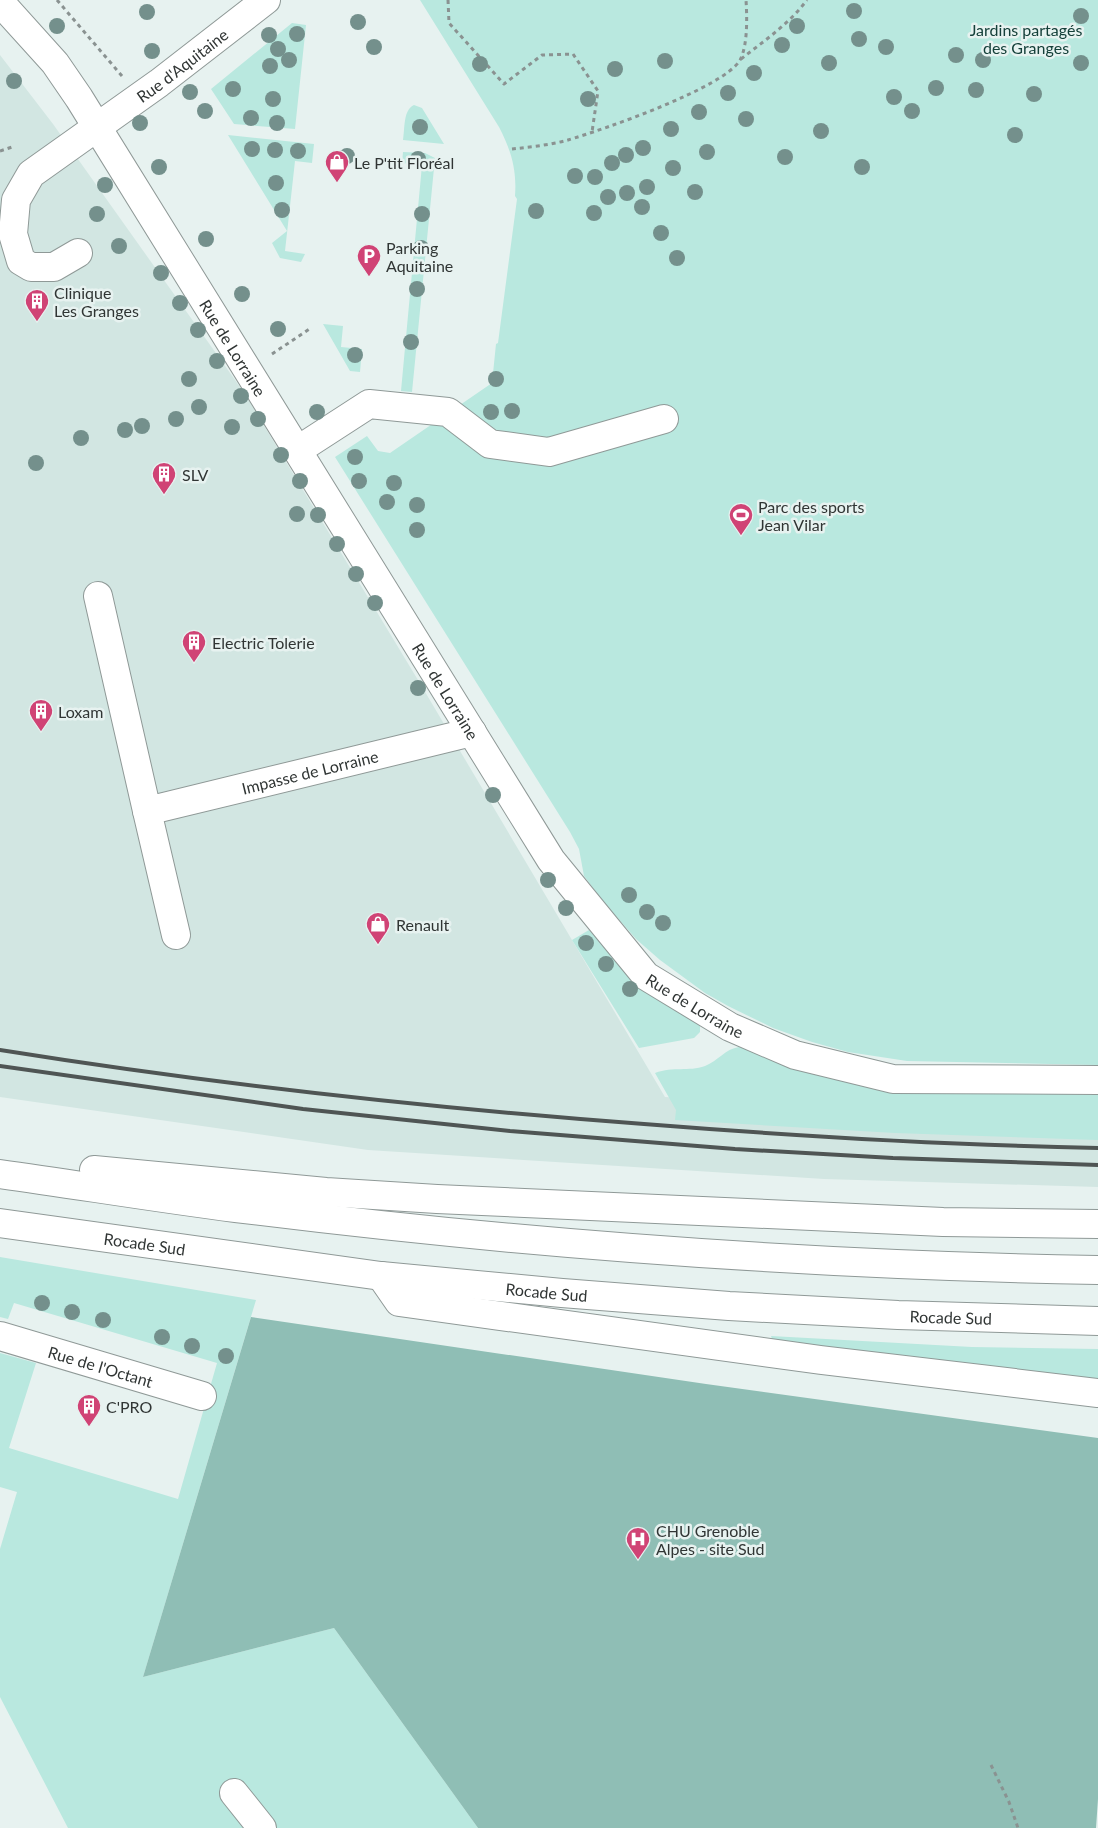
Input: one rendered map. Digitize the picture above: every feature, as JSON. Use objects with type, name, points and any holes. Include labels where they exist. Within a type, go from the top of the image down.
[{"type":"main road","name":"Rue d'Aquitaine","points":[[78,253],[54,267],[31,267],[21,261],[13,234],[16,200],[31,174],[140,97],[266,0]]},
{"type":"main road","name":"Rue de Lorraine","points":[[0,2],[55,63],[97,127],[551,860],[646,976],[730,1027],[795,1055],[892,1079],[1098,1080]]},
{"type":"main road","points":[[298,450],[369,404],[448,412],[490,444],[549,452],[664,419]]},
{"type":"main road","points":[[98,596],[176,935]]},
{"type":"main road","name":"Impasse de Lorraine","points":[[147,812],[472,732]]},
{"type":"main road","points":[[0,1161],[326,1192],[437,1199],[942,1222],[1098,1224]]},
{"type":"main road","points":[[0,1174],[236,1208],[403,1227],[642,1249],[887,1263],[1098,1270]]},
{"type":"main road","name":"Rocade Sud","points":[[0,1224],[381,1276],[562,1293],[729,1306],[898,1315],[1098,1321]]},
{"type":"main road","points":[[381,1276],[399,1302],[812,1359],[1098,1394]]},
{"type":"main road","name":"Rue de l'Octant","points":[[0,1336],[202,1396]]},
{"type":"main road","points":[[234,1793],[262,1828]]},
{"type":"path","points":[[57,0],[140,97]]},
{"type":"path","points":[[448,0],[449,22],[504,84],[542,55],[573,54],[598,91],[592,132]]},
{"type":"path","points":[[740,59],[745,38],[746,0]]},
{"type":"path","points":[[512,149],[567,140],[656,109],[691,93],[732,69],[740,59],[776,32],[807,0]]},
{"type":"path","points":[[0,151],[15,146]]},
{"type":"path","points":[[248,370],[311,328]]},
{"type":"path","points":[[991,1765],[1009,1802],[1018,1828]]},
{"type":"shaded area","points":[[0,55],[53,124],[245,394],[418,680],[665,1097],[948,1114],[1098,1116],[1098,1187],[824,1179],[368,1150],[0,1097]]},
{"type":"green space","name":"Parc des sports Jean Vilar","points":[[420,0],[1098,0],[1098,1065],[907,1061],[848,1052],[773,1028],[705,993],[660,960],[636,939],[584,876],[579,849],[570,832],[335,457],[367,436],[378,451],[390,453],[492,383],[517,199],[515,196],[514,169],[510,152],[499,127]]},
{"type":"green space","points":[[292,23],[306,25],[295,129],[234,124],[211,89]]},
{"type":"green space","points":[[414,105],[422,108],[444,144],[403,140],[406,115],[410,107]]},
{"type":"green space","points":[[228,135],[314,144],[312,163],[295,161],[285,251],[305,254],[301,262],[280,258],[272,243],[287,231]]},
{"type":"green space","points":[[403,152],[425,153],[435,158],[412,392],[401,391],[422,165],[402,163]]},
{"type":"green space","points":[[323,324],[343,326],[341,347],[362,349],[360,372],[350,371]]},
{"type":"green space","points":[[589,930],[618,961],[700,1024],[700,1032],[694,1038],[639,1048],[572,940]]},
{"type":"green space","points":[[739,1047],[927,1090],[1098,1095],[1098,1140],[895,1133],[675,1120],[676,1110],[655,1073],[668,1070],[699,1068],[730,1050]]},
{"type":"green space","points":[[0,1257],[256,1300],[143,1677],[334,1628],[478,1828],[68,1828],[0,1697],[0,1549],[17,1492],[0,1487],[0,1353],[36,1363],[9,1448],[178,1499],[217,1363],[14,1303],[8,1319],[0,1317]]},
{"type":"green space","name":"CHU Grenoble Alpes - site Sud","points":[[251,1317],[706,1384],[1098,1438],[1098,1799],[1096,1828],[478,1828],[334,1628],[143,1677]]},
{"type":"green space","points":[[771,1336],[972,1347],[1098,1349],[1098,1381],[773,1342]]},
{"type":"railway","points":[[0,1050],[160,1074],[321,1094],[563,1118],[814,1136],[984,1145],[1098,1148]]},
{"type":"railway","points":[[0,1066],[303,1109],[510,1131],[735,1149],[893,1158],[1098,1165]]},
{"type":"place","name":"Le P'tit Floréal","points":[[337,183]]},
{"type":"place","name":"Parking Aquitaine","points":[[369,277]]},
{"type":"place","name":"Clinique Les Granges","points":[[37,322]]},
{"type":"place","name":"SLV","points":[[164,495]]},
{"type":"place","name":"Parc des sports Jean Vilar","points":[[741,536]]},
{"type":"place","name":"Electric Tolerie","points":[[194,663]]},
{"type":"place","name":"Loxam","points":[[41,732]]},
{"type":"place","name":"Renault","points":[[378,945]]},
{"type":"place","name":"C'PRO","points":[[89,1427]]},
{"type":"place","name":"CHU Grenoble Alpes - site Sud","points":[[638,1560]]},
{"type":"park label","name":"Jardins partagés des Granges","points":[[1026,38]]}]
